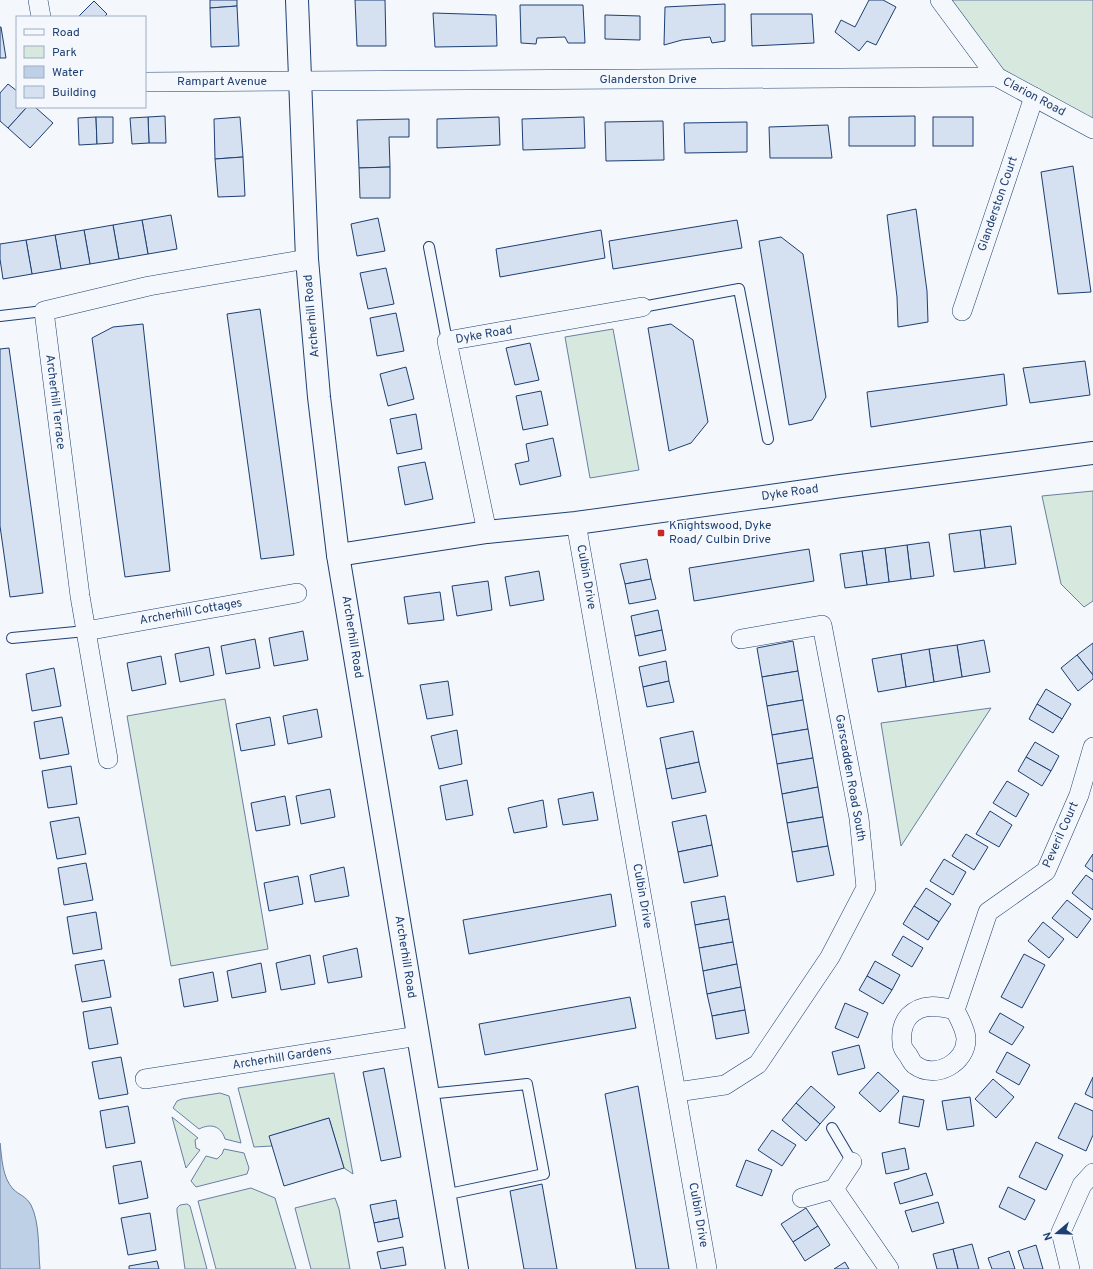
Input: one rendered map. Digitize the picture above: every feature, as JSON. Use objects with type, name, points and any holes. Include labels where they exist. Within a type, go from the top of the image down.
[{"type":"street","points":[[38,0],[41,16]]},
{"type":"street","name":"Archerhill Road","points":[[297,0],[307,259],[319,397],[338,555],[457,1269]]},
{"type":"street","name":"Clarion Road","points":[[940,0],[997,77],[1093,129]]},
{"type":"street","name":"Glanderston Drive","points":[[300,82],[997,77]]},
{"type":"street","name":"Rampart Avenue","points":[[146,82],[300,82]]},
{"type":"street","name":"Glanderston Court","points":[[962,311],[1034,97]]},
{"type":"street","points":[[44,311],[149,286],[307,259]]},
{"type":"street","name":"Dyke Road","points":[[487,532],[447,341],[642,307]]},
{"type":"street","name":"Archerhill Terrace","points":[[44,311],[86,631],[108,759]]},
{"type":"street","name":"Dyke Road","points":[[338,555],[487,532],[576,523],[1093,453]]},
{"type":"street","name":"Culbin Drive","points":[[576,523],[707,1269]]},
{"type":"street","name":"Archerhill Cottages","points":[[86,631],[297,593]]},
{"type":"street","name":"Garscadden Road South","points":[[677,1092],[725,1085],[758,1064],[830,957],[866,888],[859,818],[822,625],[741,639]]},
{"type":"street","name":"Peveril Court","points":[[954,1010],[988,912],[1046,871],[1079,795],[1093,747]]},
{"type":"street","name":"Archerhill Gardens","points":[[145,1079],[418,1036]]},
{"type":"street","points":[[802,1198],[834,1189],[852,1162]]},
{"type":"street","points":[[1070,1269],[1061,1232],[1082,1185],[1093,1173]]},
{"type":"street","points":[[834,1189],[889,1269]]},
{"type":"lane","points":[[429,247],[447,341]]},
{"type":"lane","points":[[642,307],[740,289],[768,439]]},
{"type":"lane","points":[[0,316],[44,311]]},
{"type":"lane","points":[[12,638],[86,631]]},
{"type":"lane","points":[[428,1094],[527,1084],[544,1174],[444,1195]]},
{"type":"lane","points":[[832,1128],[852,1162]]},
{"type":"green space","points":[[940,0],[1093,0],[1093,129],[997,77]]},
{"type":"green space","points":[[613,329],[639,470],[590,478],[565,337]]},
{"type":"green space","points":[[1093,491],[1093,601],[1084,607],[1061,584],[1042,496]]},
{"type":"green space","points":[[225,699],[268,949],[171,966],[127,716]]},
{"type":"green space","points":[[991,708],[901,846],[881,723]]},
{"type":"green space","points":[[334,1073],[353,1174],[344,1168],[329,1118],[270,1136],[272,1146],[254,1147],[238,1088]]},
{"type":"green space","points":[[220,1093],[229,1096],[241,1143],[225,1139],[221,1131],[215,1127],[208,1126],[199,1129],[173,1108],[177,1101],[182,1099]]},
{"type":"green space","points":[[172,1117],[198,1138],[195,1140],[196,1148],[200,1150],[186,1168]]},
{"type":"green space","points":[[224,1149],[244,1153],[249,1168],[247,1174],[196,1187],[191,1181],[206,1156],[217,1159],[222,1154]]},
{"type":"green space","points":[[251,1188],[275,1198],[296,1269],[216,1269],[198,1201]]},
{"type":"green space","points":[[335,1198],[339,1209],[350,1269],[311,1269],[295,1208]]},
{"type":"green space","points":[[187,1204],[190,1206],[207,1269],[185,1269],[177,1208],[180,1205]]},
{"type":"water","points":[[0,1143],[3,1167],[9,1184],[29,1202],[34,1212],[37,1228],[40,1269],[0,1269]]},
{"type":"building","points":[[210,0],[237,0],[237,6],[210,8]]},
{"type":"building","points":[[355,0],[385,0],[386,46],[357,46]]},
{"type":"building","points":[[869,0],[883,0],[896,7],[876,45],[867,41],[859,51],[835,32],[841,20],[855,27]]},
{"type":"building","points":[[94,1],[107,14],[105,16],[79,16]]},
{"type":"building","points":[[725,4],[725,41],[712,43],[710,37],[682,40],[664,45],[665,7]]},
{"type":"building","points":[[520,5],[583,5],[585,43],[568,43],[565,37],[537,38],[536,44],[521,43]]},
{"type":"building","points":[[237,6],[239,46],[211,47],[210,8]]},
{"type":"building","points":[[433,13],[496,15],[497,46],[435,47]]},
{"type":"building","points":[[751,14],[812,14],[814,43],[752,46]]},
{"type":"building","points":[[605,15],[640,16],[640,40],[605,39]]},
{"type":"building","points":[[1,27],[6,58],[0,58]]},
{"type":"building","points":[[8,84],[16,90],[16,108],[26,108],[8,128],[0,121],[0,93]]},
{"type":"building","points":[[26,108],[36,108],[53,123],[30,148],[8,128]]},
{"type":"building","points":[[165,116],[166,143],[149,143],[148,117]]},
{"type":"building","points":[[915,116],[915,146],[849,146],[849,117]]},
{"type":"building","points":[[96,117],[97,144],[79,145],[78,118]]},
{"type":"building","points":[[96,117],[113,117],[113,143],[97,144]]},
{"type":"building","points":[[148,117],[149,143],[132,144],[130,118]]},
{"type":"building","points":[[240,117],[243,157],[215,159],[214,119]]},
{"type":"building","points":[[499,117],[500,145],[437,148],[437,119]]},
{"type":"building","points":[[584,117],[585,148],[523,150],[522,119]]},
{"type":"building","points":[[933,117],[973,117],[973,146],[933,146]]},
{"type":"building","points":[[409,119],[409,137],[389,137],[390,167],[359,168],[357,120]]},
{"type":"building","points":[[663,121],[664,160],[606,161],[605,122]]},
{"type":"building","points":[[747,122],[747,152],[685,153],[684,123]]},
{"type":"building","points":[[828,125],[832,158],[770,158],[769,127]]},
{"type":"building","points":[[243,157],[245,196],[218,197],[215,159]]},
{"type":"building","points":[[1073,166],[1091,292],[1058,294],[1041,172]]},
{"type":"building","points":[[390,167],[390,198],[360,198],[359,168]]},
{"type":"building","points":[[916,209],[927,291],[928,322],[898,327],[897,297],[887,215]]},
{"type":"building","points":[[171,215],[177,249],[148,254],[142,220]]},
{"type":"building","points":[[378,218],[385,251],[357,256],[351,224]]},
{"type":"building","points":[[142,220],[148,254],[119,259],[113,225]]},
{"type":"building","points":[[737,220],[742,248],[613,269],[609,241]]},
{"type":"building","points":[[113,225],[119,259],[90,264],[84,230]]},
{"type":"building","points":[[84,230],[90,264],[61,269],[55,235]]},
{"type":"building","points":[[601,230],[605,258],[500,277],[496,249]]},
{"type":"building","points":[[55,235],[61,269],[32,274],[26,240]]},
{"type":"building","points":[[781,237],[803,254],[826,397],[812,420],[789,425],[759,241]]},
{"type":"building","points":[[26,240],[32,274],[3,279],[0,259],[0,244]]},
{"type":"building","points":[[386,268],[394,304],[368,309],[360,273]]},
{"type":"building","points":[[260,309],[294,555],[261,559],[227,314]]},
{"type":"building","points":[[396,313],[404,351],[377,356],[370,318]]},
{"type":"building","points":[[143,324],[170,571],[125,577],[92,338],[113,327]]},
{"type":"building","points":[[671,324],[693,340],[708,422],[691,443],[669,451],[648,328]]},
{"type":"building","points":[[530,343],[539,380],[515,385],[506,348]]},
{"type":"building","points":[[9,348],[43,593],[10,597],[0,526],[0,349]]},
{"type":"building","points":[[1085,361],[1090,395],[1030,403],[1023,368]]},
{"type":"building","points":[[406,367],[414,399],[388,406],[380,374]]},
{"type":"building","points":[[1004,374],[1007,405],[871,427],[867,392]]},
{"type":"building","points":[[541,391],[548,425],[523,430],[516,396]]},
{"type":"building","points":[[416,414],[422,449],[397,454],[390,419]]},
{"type":"building","points":[[553,438],[561,476],[520,485],[515,464],[529,461],[526,444]]},
{"type":"building","points":[[425,462],[433,499],[405,505],[398,467]]},
{"type":"building","points":[[1011,526],[1016,564],[985,568],[980,530]]},
{"type":"building","points":[[980,530],[985,568],[954,572],[949,534]]},
{"type":"building","points":[[929,542],[934,576],[911,579],[907,545]]},
{"type":"building","points":[[907,545],[911,579],[889,582],[885,548]]},
{"type":"building","points":[[885,548],[889,582],[867,585],[862,551]]},
{"type":"building","points":[[809,549],[814,581],[694,601],[689,568]]},
{"type":"building","points":[[862,551],[867,585],[845,588],[840,554]]},
{"type":"building","points":[[647,559],[651,579],[625,584],[620,564]]},
{"type":"building","points":[[539,571],[544,600],[510,606],[505,577]]},
{"type":"building","points":[[651,579],[656,599],[629,604],[625,584]]},
{"type":"building","points":[[488,581],[492,610],[457,616],[452,586]]},
{"type":"building","points":[[440,592],[444,620],[408,624],[404,597]]},
{"type":"building","points":[[658,610],[662,630],[635,636],[631,616]]},
{"type":"building","points":[[662,630],[666,650],[639,656],[635,636]]},
{"type":"building","points":[[303,631],[308,660],[274,666],[269,638]]},
{"type":"building","points":[[255,639],[260,668],[226,674],[221,646]]},
{"type":"building","points":[[984,640],[990,672],[962,677],[957,645]]},
{"type":"building","points":[[793,641],[798,671],[762,677],[757,648]]},
{"type":"building","points":[[1093,643],[1093,675],[1077,655]]},
{"type":"building","points":[[957,645],[962,677],[934,682],[929,649]]},
{"type":"building","points":[[209,647],[214,675],[180,682],[175,654]]},
{"type":"building","points":[[929,649],[934,682],[906,687],[901,654]]},
{"type":"building","points":[[901,654],[906,687],[878,692],[872,659]]},
{"type":"building","points":[[1077,655],[1093,675],[1093,679],[1078,691],[1061,668]]},
{"type":"building","points":[[161,656],[166,684],[132,691],[127,663]]},
{"type":"building","points":[[666,661],[669,681],[643,687],[639,667]]},
{"type":"building","points":[[54,668],[61,706],[32,711],[26,674]]},
{"type":"building","points":[[798,671],[803,700],[767,706],[762,677]]},
{"type":"building","points":[[448,681],[453,715],[427,719],[420,685]]},
{"type":"building","points":[[669,681],[674,702],[647,707],[643,687]]},
{"type":"building","points":[[1046,689],[1071,704],[1062,719],[1037,704]]},
{"type":"building","points":[[803,700],[808,729],[772,735],[767,706]]},
{"type":"building","points":[[1037,704],[1062,719],[1053,733],[1029,719]]},
{"type":"building","points":[[317,709],[322,737],[288,744],[283,716]]},
{"type":"building","points":[[62,717],[69,754],[40,759],[34,722]]},
{"type":"building","points":[[270,717],[275,745],[241,751],[236,724]]},
{"type":"building","points":[[808,729],[813,758],[777,764],[772,735]]},
{"type":"building","points":[[457,730],[462,764],[439,769],[431,736]]},
{"type":"building","points":[[693,731],[699,762],[666,769],[660,738]]},
{"type":"building","points":[[1035,742],[1059,756],[1051,771],[1026,757]]},
{"type":"building","points":[[1026,757],[1051,771],[1042,786],[1018,771]]},
{"type":"building","points":[[813,758],[818,787],[782,794],[777,764]]},
{"type":"building","points":[[699,762],[706,792],[672,799],[666,769]]},
{"type":"building","points":[[71,766],[77,804],[48,808],[42,771]]},
{"type":"building","points":[[467,780],[473,815],[446,820],[440,786]]},
{"type":"building","points":[[1007,781],[1029,794],[1016,817],[993,803]]},
{"type":"building","points":[[818,787],[823,817],[787,823],[782,794]]},
{"type":"building","points":[[330,789],[335,817],[301,824],[296,796]]},
{"type":"building","points":[[593,792],[598,820],[563,825],[558,799]]},
{"type":"building","points":[[285,796],[290,825],[256,831],[251,803]]},
{"type":"building","points":[[543,800],[547,827],[514,833],[508,808]]},
{"type":"building","points":[[990,811],[1012,825],[999,847],[976,834]]},
{"type":"building","points":[[706,815],[712,845],[678,852],[672,822]]},
{"type":"building","points":[[79,817],[86,854],[57,859],[50,822]]},
{"type":"building","points":[[823,817],[828,846],[792,852],[787,823]]},
{"type":"building","points":[[966,834],[988,847],[974,870],[952,856]]},
{"type":"building","points":[[712,845],[718,876],[684,883],[678,852]]},
{"type":"building","points":[[828,846],[834,875],[797,882],[792,852]]},
{"type":"building","points":[[1093,854],[1093,872],[1085,866]]},
{"type":"building","points":[[944,859],[966,872],[953,895],[930,881]]},
{"type":"building","points":[[86,863],[93,900],[64,905],[58,868]]},
{"type":"building","points":[[344,867],[349,896],[315,902],[310,875]]},
{"type":"building","points":[[1086,875],[1093,880],[1093,910],[1072,893]]},
{"type":"building","points":[[298,876],[303,904],[269,911],[264,883]]},
{"type":"building","points":[[926,888],[951,904],[939,922],[914,906]]},
{"type":"building","points":[[611,894],[616,926],[469,954],[463,920]]},
{"type":"building","points":[[725,896],[729,919],[695,925],[691,902]]},
{"type":"building","points":[[1067,900],[1091,919],[1077,938],[1052,918]]},
{"type":"building","points":[[914,906],[939,922],[928,940],[903,924]]},
{"type":"building","points":[[96,912],[102,949],[73,954],[67,917]]},
{"type":"building","points":[[729,919],[733,942],[699,948],[695,925]]},
{"type":"building","points":[[1043,922],[1064,939],[1049,958],[1028,941]]},
{"type":"building","points":[[903,936],[923,948],[912,967],[892,955]]},
{"type":"building","points":[[733,942],[737,964],[703,971],[699,948]]},
{"type":"building","points":[[357,948],[362,977],[328,983],[323,956]]},
{"type":"building","points":[[1024,954],[1045,965],[1022,1008],[1001,997]]},
{"type":"building","points":[[310,955],[315,984],[281,990],[276,963]]},
{"type":"building","points":[[104,960],[111,997],[82,1002],[75,965]]},
{"type":"building","points":[[875,961],[900,975],[892,990],[867,976]]},
{"type":"building","points":[[261,963],[266,992],[232,998],[227,971]]},
{"type":"building","points":[[737,964],[741,987],[707,994],[703,971]]},
{"type":"building","points":[[213,972],[218,1001],[184,1007],[179,979]]},
{"type":"building","points":[[867,976],[892,990],[883,1004],[859,990]]},
{"type":"building","points":[[741,987],[745,1010],[712,1016],[707,994]]},
{"type":"building","points":[[630,997],[636,1028],[485,1055],[479,1024]]},
{"type":"building","points":[[845,1003],[868,1013],[858,1038],[835,1028]]},
{"type":"building","points":[[111,1007],[118,1044],[89,1049],[83,1012]]},
{"type":"building","points":[[745,1010],[749,1033],[716,1039],[712,1016]]},
{"type":"building","points":[[1000,1013],[1024,1027],[1012,1045],[989,1032]]},
{"type":"building","points":[[859,1045],[865,1068],[838,1075],[832,1052]]},
{"type":"building","points":[[1007,1052],[1030,1065],[1019,1085],[996,1072]]},
{"type":"building","points":[[121,1057],[128,1094],[99,1099],[92,1062]]},
{"type":"building","points":[[384,1068],[401,1157],[381,1161],[363,1072]]},
{"type":"building","points":[[878,1072],[899,1091],[880,1112],[859,1093]]},
{"type":"building","points":[[1093,1077],[1093,1098],[1085,1094]]},
{"type":"building","points":[[993,1079],[1014,1097],[996,1118],[975,1099]]},
{"type":"building","points":[[638,1086],[669,1269],[636,1269],[605,1094]]},
{"type":"building","points":[[811,1086],[835,1107],[820,1124],[796,1103]]},
{"type":"building","points":[[903,1096],[924,1100],[919,1127],[899,1123]]},
{"type":"building","points":[[970,1097],[974,1126],[947,1130],[942,1101]]},
{"type":"building","points":[[796,1103],[820,1124],[806,1141],[782,1120]]},
{"type":"building","points":[[1075,1103],[1093,1111],[1093,1135],[1086,1151],[1058,1138]]},
{"type":"building","points":[[128,1106],[135,1143],[106,1148],[100,1111]]},
{"type":"building","points":[[329,1118],[344,1168],[284,1186],[269,1136]]},
{"type":"building","points":[[772,1130],[796,1145],[782,1166],[758,1150]]},
{"type":"building","points":[[1036,1142],[1063,1155],[1046,1190],[1019,1177]]},
{"type":"building","points":[[905,1148],[909,1169],[886,1174],[882,1153]]},
{"type":"building","points":[[746,1160],[772,1170],[762,1196],[736,1186]]},
{"type":"building","points":[[141,1161],[148,1198],[119,1204],[113,1166]]},
{"type":"building","points":[[926,1173],[933,1195],[900,1204],[894,1183]]},
{"type":"building","points":[[542,1184],[557,1269],[524,1269],[510,1191]]},
{"type":"building","points":[[1008,1187],[1035,1200],[1025,1220],[999,1207]]},
{"type":"building","points":[[396,1200],[399,1218],[374,1223],[370,1205]]},
{"type":"building","points":[[938,1202],[944,1223],[912,1232],[905,1211]]},
{"type":"building","points":[[806,1208],[818,1226],[793,1242],[781,1224]]},
{"type":"building","points":[[150,1213],[156,1250],[128,1255],[121,1218]]},
{"type":"building","points":[[399,1218],[403,1237],[378,1242],[374,1223]]},
{"type":"building","points":[[818,1226],[830,1245],[805,1261],[793,1242]]},
{"type":"building","points":[[972,1244],[979,1269],[958,1269],[953,1249]]},
{"type":"building","points":[[1036,1245],[1043,1269],[1024,1269],[1018,1251]]},
{"type":"building","points":[[403,1247],[406,1265],[381,1269],[377,1252]]},
{"type":"building","points":[[953,1249],[958,1269],[937,1269],[933,1254]]},
{"type":"building","points":[[1009,1251],[1015,1269],[992,1269],[988,1258]]},
{"type":"building","points":[[157,1261],[159,1269],[129,1269],[129,1266]]},
{"type":"building","points":[[845,1262],[849,1269],[834,1269]]},
{"type":"place","name":"Knightswood, Dyke Road/ Culbin Drive","points":[[661,533]]}]
